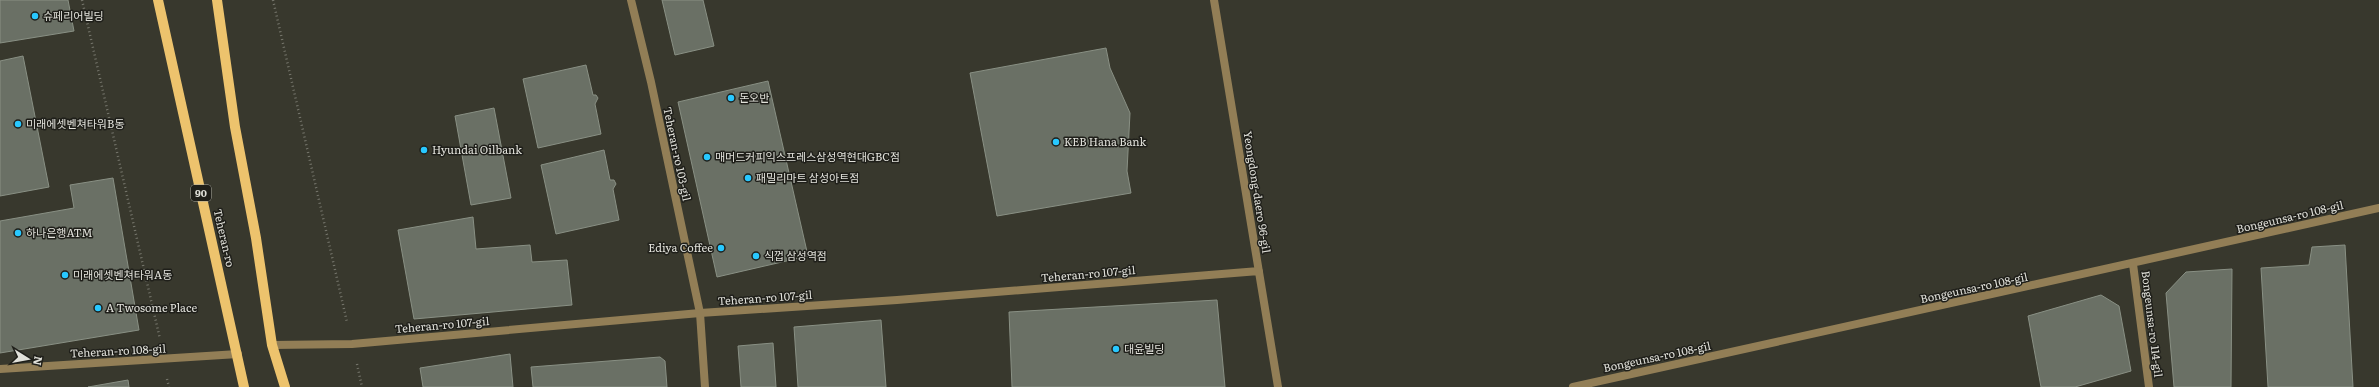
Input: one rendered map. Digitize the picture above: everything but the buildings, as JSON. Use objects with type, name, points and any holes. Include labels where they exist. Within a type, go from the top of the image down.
[{"type":"main road","name":"Teheran-ro","points":[[158,0],[238,354],[244,387]]},
{"type":"main road","points":[[217,0],[235,127],[256,238],[272,345],[285,387]]},
{"type":"street","name":"Teheran-ro 103-gil","points":[[631,0],[651,82],[700,313],[705,387]]},
{"type":"street","name":"Yeongdong-daero 96-gil","points":[[1214,0],[1278,387]]},
{"type":"street","name":"Bongeunsa-ro 108-gil","points":[[1573,387],[2133,264],[2379,208]]},
{"type":"street","name":"Bongeunsa-ro 114-gil","points":[[2133,264],[2149,387]]},
{"type":"street","name":"Teheran-ro 107-gil","points":[[272,345],[352,344],[700,313],[889,301],[1259,271]]},
{"type":"street","name":"Teheran-ro 108-gil","points":[[0,369],[164,360],[238,354]]},
{"type":"path","points":[[82,0],[169,387]]},
{"type":"path","points":[[273,0],[362,387]]},
{"type":"place","name":"슈페리어빌딩","points":[[35,16]]},
{"type":"place","name":"돈오반","points":[[731,98]]},
{"type":"place","name":"미래에셋벤쳐타워B동","points":[[18,124]]},
{"type":"place","name":"KEB Hana Bank","points":[[1056,142]]},
{"type":"place","name":"Hyundai Oilbank","points":[[424,150]]},
{"type":"place","name":"매머드커피익스프레스삼성역현대GBC점","points":[[707,157]]},
{"type":"place","name":"패밀리마트 삼성아트점","points":[[748,178]]},
{"type":"place","name":"하나은행ATM","points":[[18,233]]},
{"type":"place","name":"Ediya Coffee","points":[[721,248]]},
{"type":"place","name":"식껍 삼성역점","points":[[756,256]]},
{"type":"place","name":"미래에셋벤쳐타워A동","points":[[65,275]]},
{"type":"place","name":"A Twosome Place","points":[[98,308]]},
{"type":"place","name":"대윤빌딩","points":[[1116,349]]}]
